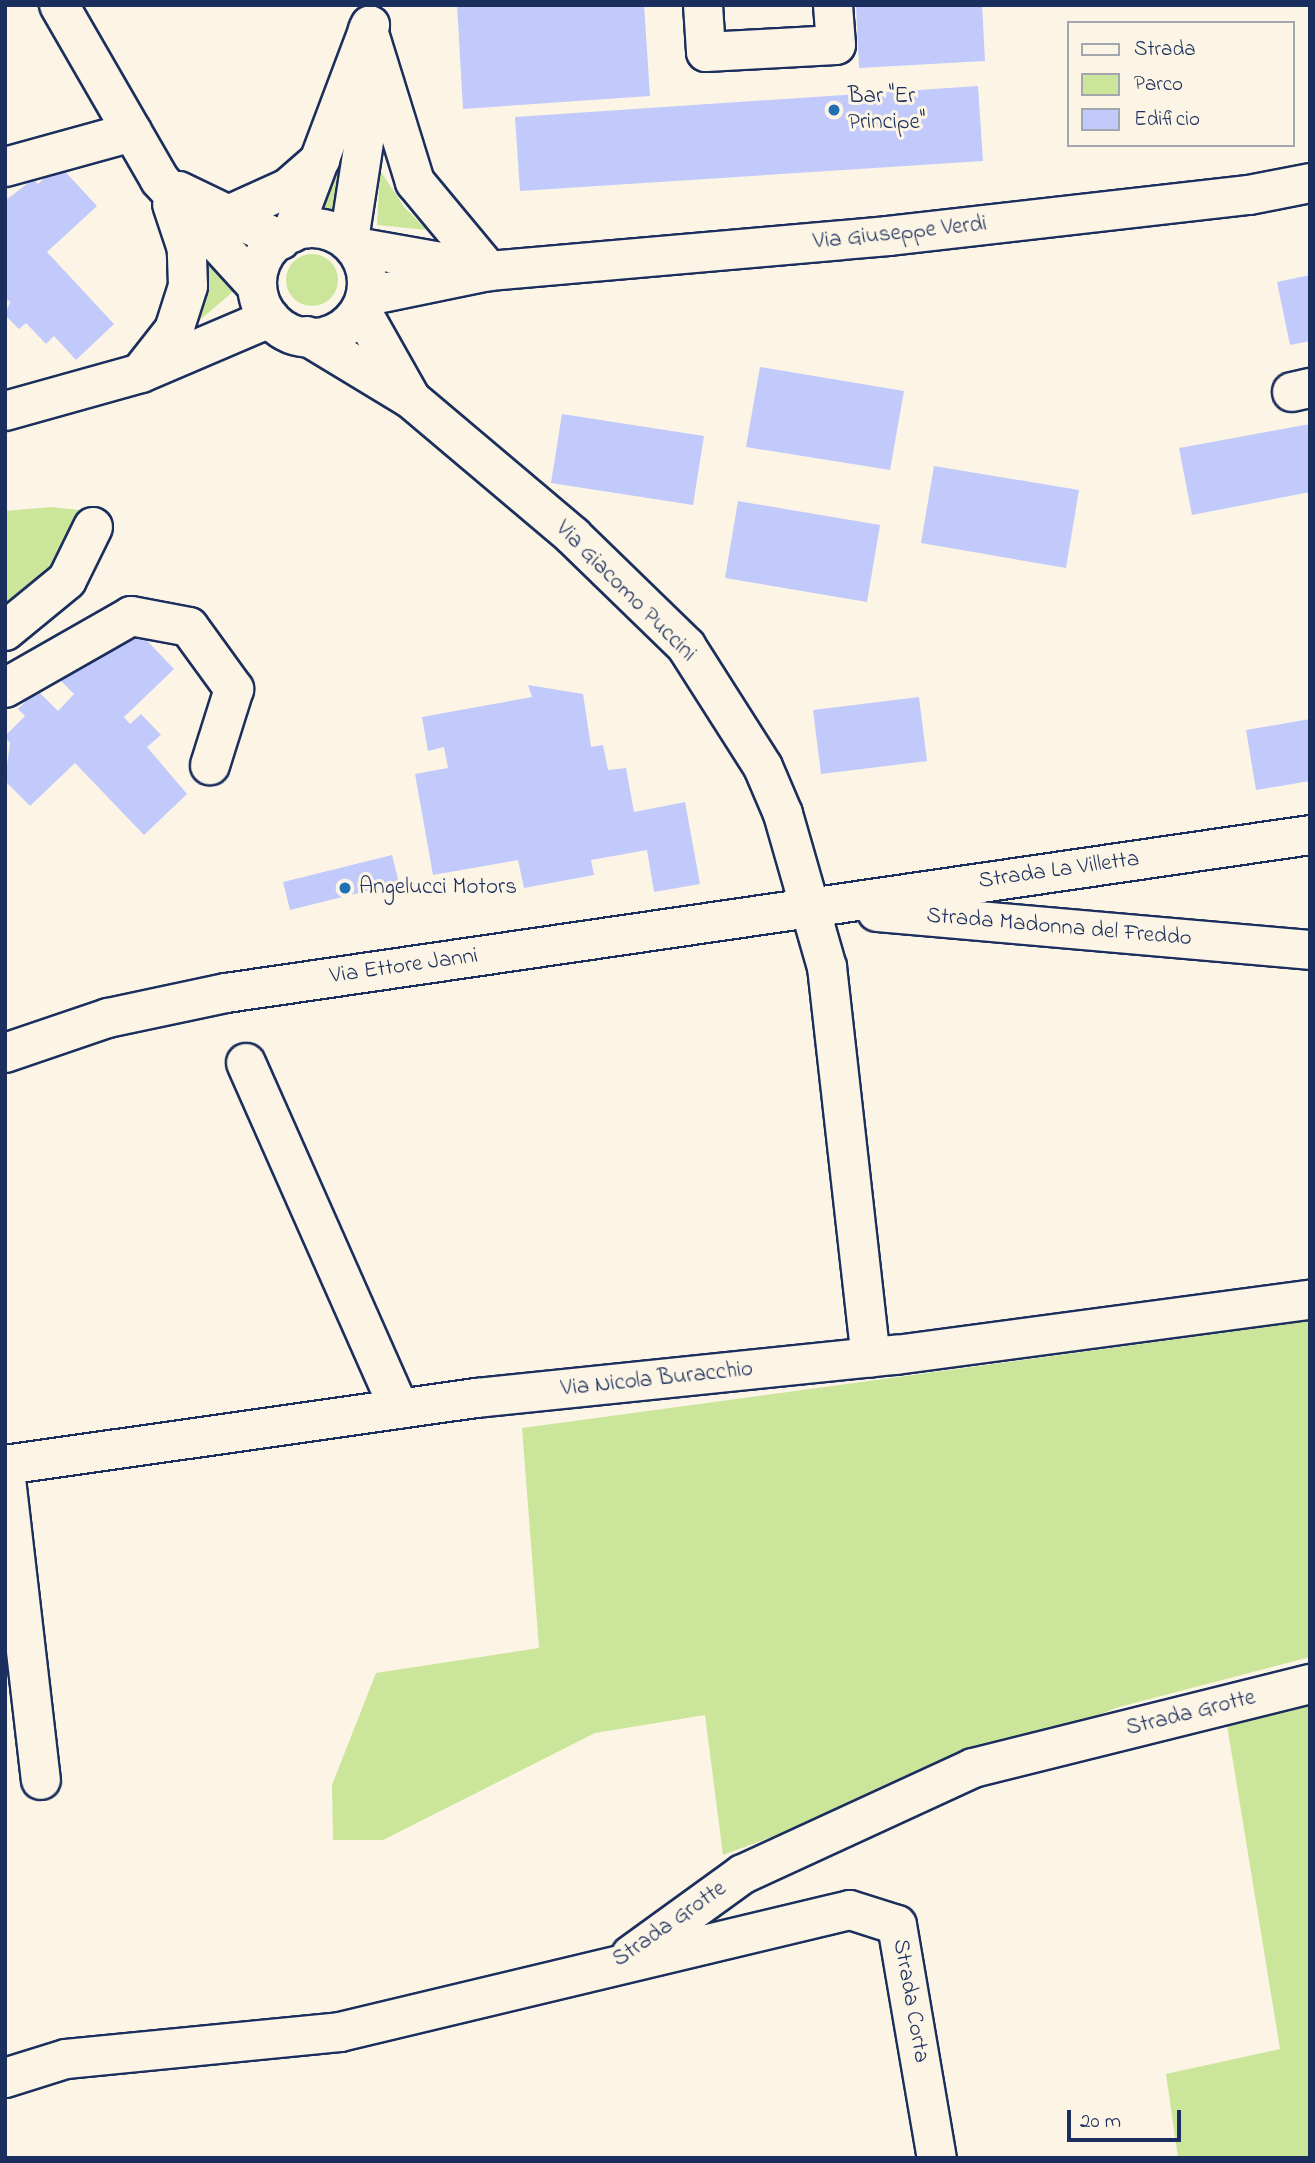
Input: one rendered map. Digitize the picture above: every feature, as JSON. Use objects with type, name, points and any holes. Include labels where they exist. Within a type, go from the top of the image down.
[{"type":"street","points":[[59,5],[160,180],[183,226],[188,286],[174,330],[141,373]]},
{"type":"street","points":[[703,5],[706,52],[836,45],[833,5]]},
{"type":"street","points":[[259,299],[259,264],[286,236],[322,159],[372,18]]},
{"type":"street","points":[[353,244],[365,136],[372,18]]},
{"type":"street","points":[[372,18],[415,182],[489,271]]},
{"type":"street","points":[[5,167],[132,132]]},
{"type":"street","points":[[226,216],[288,188],[322,159]]},
{"type":"street","points":[[160,180],[226,216],[286,236],[317,228],[353,244],[367,268],[365,303],[337,332],[307,336],[259,299],[160,180]]},
{"type":"street","name":"Via Giuseppe Verdi","points":[[365,303],[489,271],[888,236],[1249,195],[1310,183]]},
{"type":"street","name":"Via Giuseppe Verdi","points":[[353,244],[489,271]]},
{"type":"street","points":[[141,373],[259,299]]},
{"type":"street","name":"Via Giacomo Puccini","points":[[365,303],[411,399]]},
{"type":"street","name":"Via Giacomo Puccini","points":[[307,336],[411,399],[573,536],[686,646],[763,767],[783,814],[827,967],[871,1358]]},
{"type":"street","points":[[5,411],[141,373],[243,350],[346,360]]},
{"type":"street","points":[[5,631],[67,580],[93,527]]},
{"type":"street","points":[[5,688],[131,615],[189,626],[234,689],[209,765]]},
{"type":"street","name":"Strada La Villetta","points":[[809,907],[1310,835]]},
{"type":"street","name":"Strada Madonna del Freddo","points":[[809,907],[1310,950]]},
{"type":"street","name":"Via Ettore Janni","points":[[5,1053],[108,1018],[226,993],[809,907]]},
{"type":"street","points":[[246,1063],[399,1409]]},
{"type":"street","name":"Via Nicola Buracchio","points":[[5,1467],[399,1409],[871,1358],[1310,1300]]},
{"type":"street","points":[[5,1467],[41,1780]]},
{"type":"street","name":"Strada Grotte","points":[[5,2078],[66,2059],[340,2032],[615,1966],[743,1874],[973,1768],[1310,1684]]},
{"type":"street","name":"Strada Corta","points":[[615,1966],[849,1910],[897,1924],[937,2158]]},
{"type":"green space","points":[[342,144],[348,146],[341,220],[310,219]]},
{"type":"green space","points":[[380,170],[404,207],[427,230],[377,225]]},
{"type":"green space","points":[[312,254],[331,261],[338,280],[331,299],[312,306],[293,299],[286,280],[293,261]]},
{"type":"green space","points":[[209,260],[236,289],[193,326],[206,292]]},
{"type":"green space","points":[[51,507],[90,511],[77,548],[5,628],[5,511]]},
{"type":"green space","points":[[1310,1321],[1310,1657],[1119,1707],[723,1855],[705,1715],[595,1733],[383,1840],[333,1840],[332,1785],[376,1673],[539,1648],[522,1428]]},
{"type":"green space","points":[[1310,1702],[1310,2158],[1178,2158],[1166,2074],[1280,2049],[1227,1725]]},
{"type":"building","points":[[457,5],[644,5],[650,96],[463,109]]},
{"type":"building","points":[[856,5],[982,5],[985,61],[859,68]]},
{"type":"building","points":[[978,86],[983,161],[520,191],[515,117]]},
{"type":"building","points":[[59,165],[97,206],[47,252],[114,324],[76,360],[54,336],[46,344],[26,323],[19,329],[5,315],[10,302],[5,297],[5,201],[33,179],[38,184]]},
{"type":"building","points":[[1310,275],[1310,341],[1290,345],[1277,282]]},
{"type":"building","points":[[760,367],[904,391],[890,470],[746,447]]},
{"type":"building","points":[[562,414],[704,436],[693,505],[551,483]]},
{"type":"building","points":[[1310,424],[1310,492],[1192,515],[1179,448]]},
{"type":"building","points":[[934,466],[1079,490],[1066,568],[921,543]]},
{"type":"building","points":[[738,501],[880,525],[867,602],[725,578]]},
{"type":"building","points":[[135,628],[174,669],[124,717],[130,724],[141,714],[161,735],[147,747],[187,794],[144,835],[75,763],[30,806],[5,781],[10,743],[5,736],[25,716],[18,709],[37,690],[58,711],[74,694],[54,674]]},
{"type":"building","points":[[528,685],[583,694],[591,747],[603,745],[608,770],[626,768],[634,812],[685,802],[700,884],[654,892],[647,850],[591,860],[594,875],[524,888],[518,860],[433,875],[415,774],[448,768],[444,747],[428,751],[422,717],[532,697]]},
{"type":"building","points":[[919,697],[927,761],[821,774],[813,710]]},
{"type":"building","points":[[1310,719],[1310,781],[1256,790],[1246,730]]},
{"type":"building","points":[[392,855],[399,883],[290,910],[283,882]]},
{"type":"place","name":"Bar \"Er Principe\"","points":[[834,110]]},
{"type":"place","name":"Angelucci Motors","points":[[345,888]]}]
